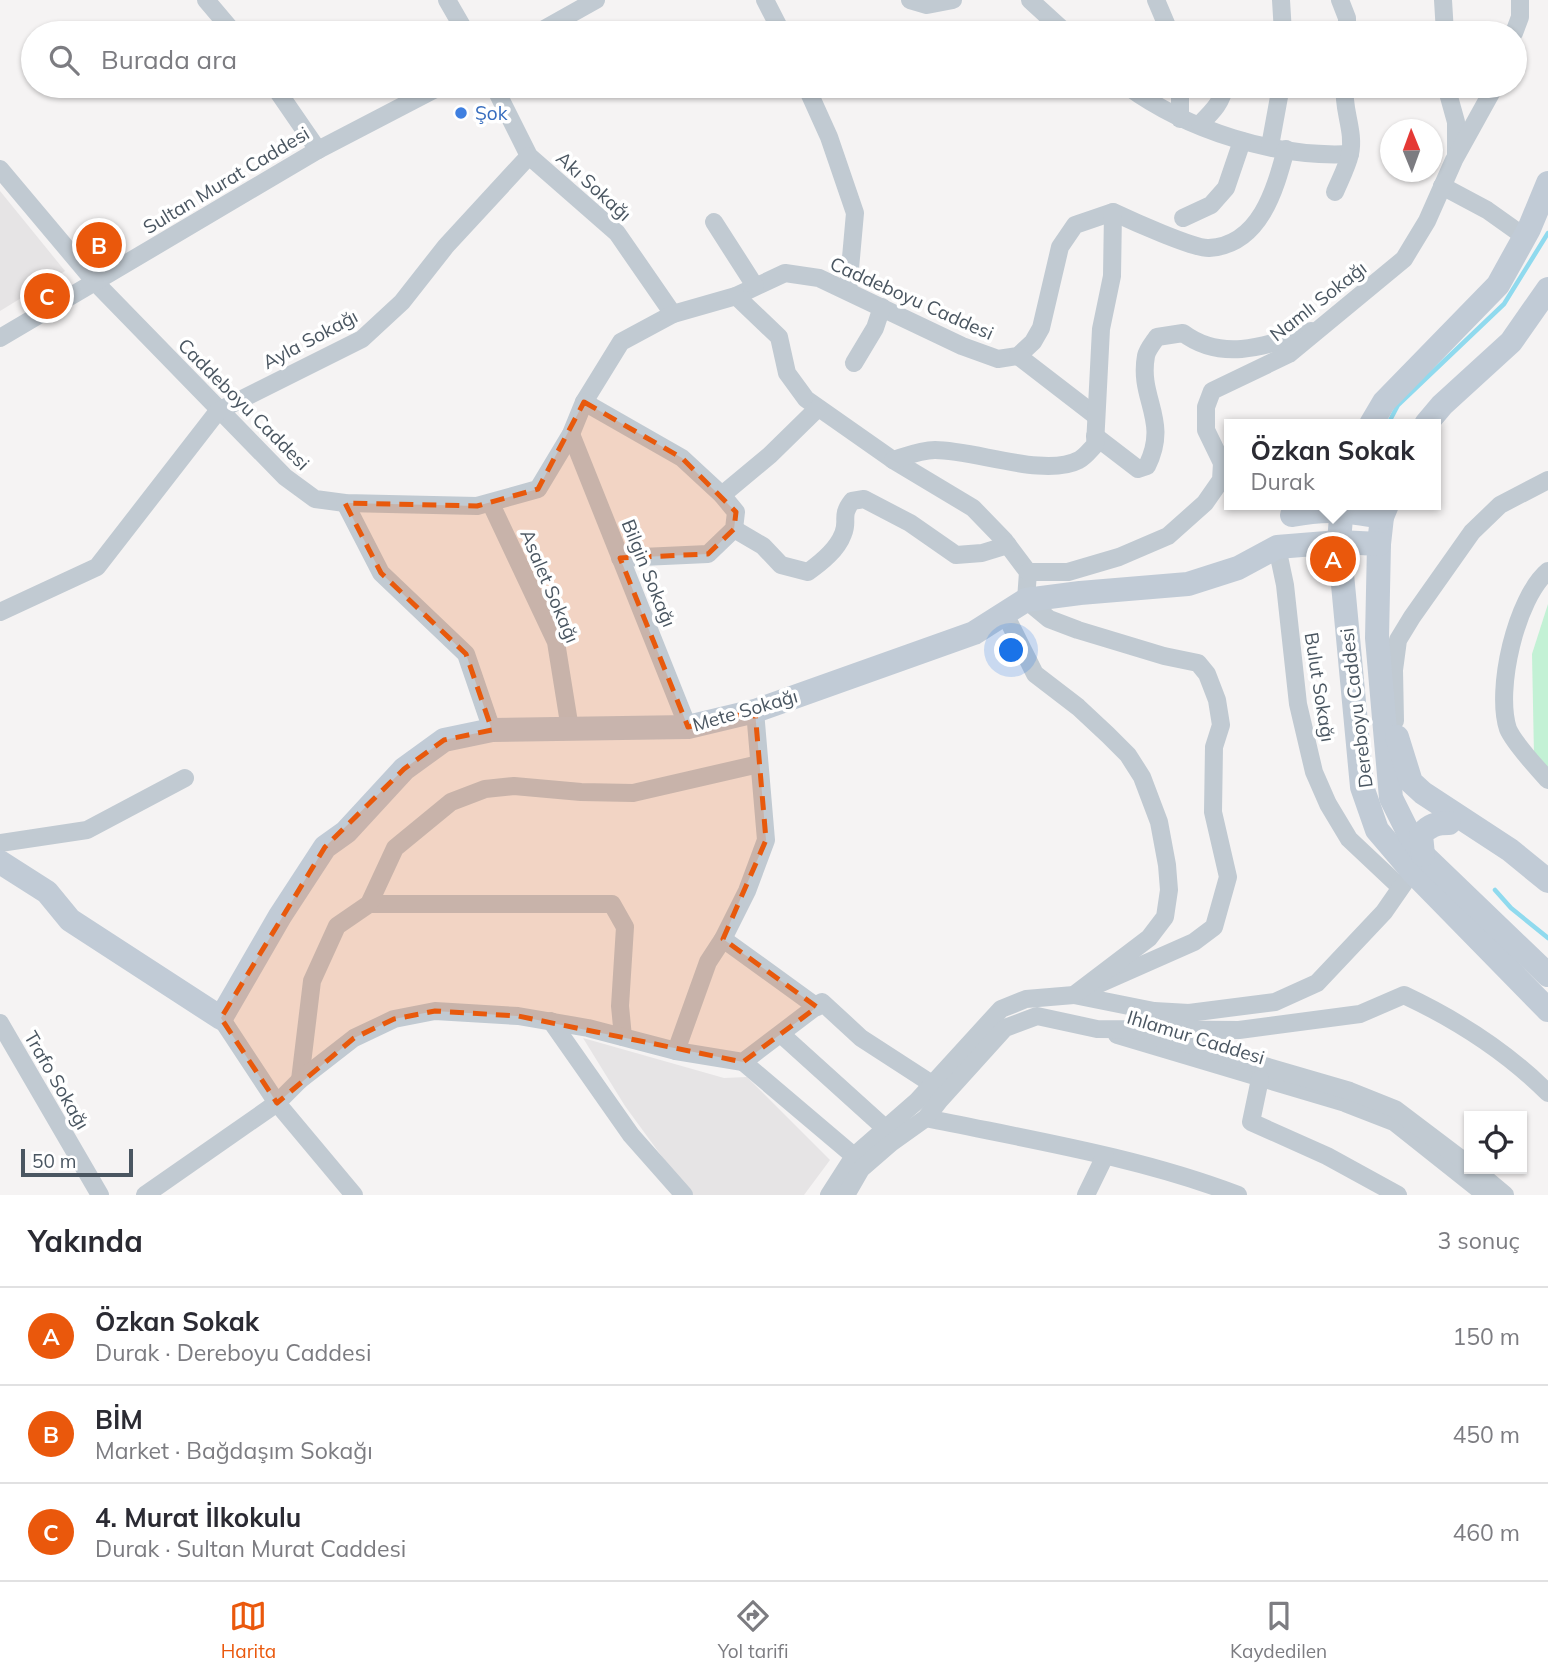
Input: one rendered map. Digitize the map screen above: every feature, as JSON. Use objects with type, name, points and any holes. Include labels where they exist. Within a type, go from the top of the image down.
[{"type":"main road","points":[[1364,419],[1384,402],[1498,285],[1525,237],[1548,183]]},
{"type":"main road","points":[[1430,419],[1511,342],[1548,289]]},
{"type":"main road","points":[[1374,419],[1384,402]]},
{"type":"main road","points":[[1277,547],[1294,510],[1319,510]]},
{"type":"main road","name":"Dereboyu Caddesi","points":[[1342,510],[1339,542],[1362,787],[1377,830],[1412,871],[1548,1010]]},
{"type":"main road","name":"Dereboyu Caddesi","points":[[1385,511],[1379,544],[1378,656],[1391,798],[1412,871],[1548,975]]},
{"type":"main road","name":"Mete Sokağı","points":[[220,1018],[280,916],[325,847],[346,832],[404,769],[444,740],[492,730],[688,727],[755,711],[974,633],[1026,600],[1188,584],[1238,568],[1277,547],[1339,542],[1379,544]]},
{"type":"main road","points":[[1378,656],[1410,782],[1510,850],[1548,881]]},
{"type":"main road","points":[[1361,774],[1391,798],[1510,850]]},
{"type":"main road","points":[[1412,871],[1422,835],[1428,827],[1437,823],[1449,823]]},
{"type":"main road","points":[[0,862],[47,892],[70,919],[220,1018]]},
{"type":"street","points":[[206,0],[224,21]]},
{"type":"street","points":[[447,0],[459,21]]},
{"type":"street","points":[[558,21],[596,0]]},
{"type":"street","points":[[765,0],[776,21]]},
{"type":"street","points":[[910,0],[927,5],[953,0]]},
{"type":"street","points":[[1030,0],[1053,21]]},
{"type":"street","points":[[1156,0],[1165,21]]},
{"type":"street","points":[[1281,0],[1282,21]]},
{"type":"street","points":[[1340,0],[1347,21]]},
{"type":"street","points":[[1443,0],[1444,21]]},
{"type":"street","points":[[1518,21],[1520,0]]},
{"type":"street","points":[[282,98],[318,150]]},
{"type":"street","name":"Sultan Murat Caddesi","points":[[0,338],[318,150],[417,98]]},
{"type":"street","name":"Akı Sokağı","points":[[500,98],[529,156],[617,233],[673,314]]},
{"type":"street","points":[[811,98],[829,137],[855,213],[848,291]]},
{"type":"street","points":[[1146,98],[1180,119],[1242,141],[1321,155],[1350,154]]},
{"type":"street","points":[[1180,98],[1180,119]]},
{"type":"street","points":[[1200,124],[1216,108],[1221,98]]},
{"type":"street","points":[[1096,416],[1018,356],[1041,328],[1060,247],[1075,225],[1113,212],[1207,248],[1237,242],[1265,212],[1278,148],[1280,98]]},
{"type":"street","points":[[1335,192],[1350,154],[1350,129],[1344,98]]},
{"type":"street","points":[[1449,98],[1456,122],[1456,156]]},
{"type":"street","name":"Namlı Sokağı","points":[[1028,572],[1068,572],[1119,557],[1168,536],[1205,503],[1221,480],[1222,463],[1206,430],[1206,407],[1212,391],[1289,354],[1404,259],[1427,220],[1456,156],[1488,98]]},
{"type":"street","points":[[1183,218],[1211,205],[1226,188],[1242,141]]},
{"type":"street","name":"Ayla Sokağı","points":[[0,612],[97,567],[218,411],[362,339],[402,302],[446,246],[529,156]]},
{"type":"street","name":"Caddeboyu Caddesi","points":[[0,169],[95,282],[218,411],[285,477],[315,499],[345,503],[477,506],[538,489],[571,434],[584,402],[621,342],[673,314],[736,296],[785,273],[819,278],[962,346],[998,359],[1018,356]]},
{"type":"street","points":[[1442,186],[1487,210],[1525,237]]},
{"type":"street","points":[[893,460],[932,449],[1056,467],[1080,460],[1095,446],[1101,329],[1112,276],[1113,212]]},
{"type":"street","points":[[714,222],[755,286]]},
{"type":"street","points":[[736,296],[779,337],[787,373],[806,399],[893,460],[974,508],[1008,545],[1028,572],[1026,600],[1049,619],[1164,656],[1198,663],[1207,674],[1217,700],[1221,725],[1214,747],[1213,812],[1228,877],[1214,927],[1194,942],[1074,995]]},
{"type":"street","points":[[854,363],[875,328],[882,307]]},
{"type":"street","points":[[1095,436],[1138,469],[1147,466],[1155,449],[1157,425],[1146,384],[1146,355],[1157,337],[1183,333],[1196,343],[1229,351],[1272,344],[1323,328]]},
{"type":"street","points":[[584,402],[682,458],[722,495],[736,512],[734,529],[708,554],[620,558]]},
{"type":"street","points":[[722,495],[770,455],[818,408]]},
{"type":"street","name":"Bilgin Sokağı","points":[[571,434],[688,727]]},
{"type":"street","points":[[1395,727],[1394,670],[1398,640],[1412,617],[1472,531],[1500,505],[1548,480]]},
{"type":"street","points":[[734,529],[763,546],[782,565],[808,572],[826,559],[844,533],[845,510],[852,501],[864,499],[910,523],[956,555],[1008,545]]},
{"type":"street","points":[[345,503],[381,573],[466,654],[492,730]]},
{"type":"street","name":"Asalet Sokağı","points":[[491,504],[555,642],[570,729]]},
{"type":"street","name":"Bulut Sokağı","points":[[1277,547],[1285,585],[1298,704],[1314,772],[1328,804],[1349,839],[1412,871]]},
{"type":"street","points":[[1548,571],[1542,576],[1527,602],[1510,645],[1503,698],[1509,730],[1548,780]]},
{"type":"street","points":[[1004,614],[1035,674],[1078,707],[1128,755],[1142,777],[1158,822],[1167,865],[1169,890],[1165,917],[1159,927],[1149,938],[1074,995]]},
{"type":"street","points":[[676,1051],[708,962],[747,891],[766,840],[755,711]]},
{"type":"street","points":[[300,1080],[312,981],[337,926],[369,904],[395,848],[451,802],[485,789],[514,786],[633,793],[759,764]]},
{"type":"street","points":[[0,843],[87,830],[185,778]]},
{"type":"street","points":[[830,1195],[854,1156],[932,1084],[1001,1009],[1026,999],[1074,995],[1154,1011],[1177,1012],[1234,1009],[1275,1002],[1317,983],[1384,912],[1412,871]]},
{"type":"street","points":[[369,904],[612,904],[625,927],[620,1006],[624,1037]]},
{"type":"street","points":[[723,939],[820,1004],[861,1038],[932,1084]]},
{"type":"street","points":[[846,1195],[861,1169],[926,1118],[1005,1028],[1037,1016],[1097,1029],[1239,1030],[1360,1014],[1405,995],[1486,1041],[1548,1093]]},
{"type":"street","points":[[743,1062],[820,1004]]},
{"type":"street","points":[[145,1195],[278,1103],[300,1080],[354,1038],[394,1019],[435,1011],[518,1016],[551,1021],[676,1051],[743,1062],[854,1156]]},
{"type":"street","points":[[220,1018],[278,1103],[354,1195]]},
{"type":"street","points":[[551,1021],[631,1135],[684,1195]]},
{"type":"street","name":"Trafo Sokağı","points":[[0,1023],[100,1195]]},
{"type":"street","name":"Ihlamur Caddesi","points":[[1097,1029],[1345,1103],[1394,1122],[1486,1195]]},
{"type":"street","name":"Ihlamur Caddesi","points":[[1097,1029],[1177,1040],[1350,1091],[1395,1109],[1464,1161]]},
{"type":"street","points":[[782,1035],[886,1129]]},
{"type":"street","points":[[1260,1079],[1251,1122],[1327,1156],[1398,1195]]},
{"type":"street","points":[[926,1118],[1105,1156],[1206,1183],[1238,1195]]},
{"type":"street","points":[[1086,1195],[1105,1156]]},
{"type":"street","points":[[1480,1174],[1505,1195]]},
{"type":"highlighted area","points":[[584,402],[682,458],[736,512],[734,529],[708,554],[620,558],[688,727],[755,711],[766,840],[723,939],[817,1007],[743,1062],[518,1016],[435,1011],[394,1019],[354,1038],[277,1103],[221,1018],[325,847],[404,769],[444,740],[492,730],[466,654],[381,573],[345,503],[477,506],[538,489]]},
{"type":"shaded area","points":[[0,191],[65,271],[0,311]]},
{"type":"shaded area","points":[[583,1038],[724,1078],[747,1077],[830,1160],[804,1195],[690,1195],[625,1106]]},
{"type":"green space","points":[[1548,604],[1548,788],[1534,756],[1532,654]]},
{"type":"waterway","points":[[1391,419],[1398,405],[1504,304],[1548,233]]},
{"type":"waterway","points":[[1495,890],[1511,908],[1548,938]]},
{"type":"place","name":"Şok","points":[[461,113]]},
{"type":"place","name":"BİM","points":[[99,245]]},
{"type":"place","name":"4. Murat İlkokulu","points":[[47,296]]},
{"type":"place","name":"Özkan Sokak","points":[[1333,559]]}]
